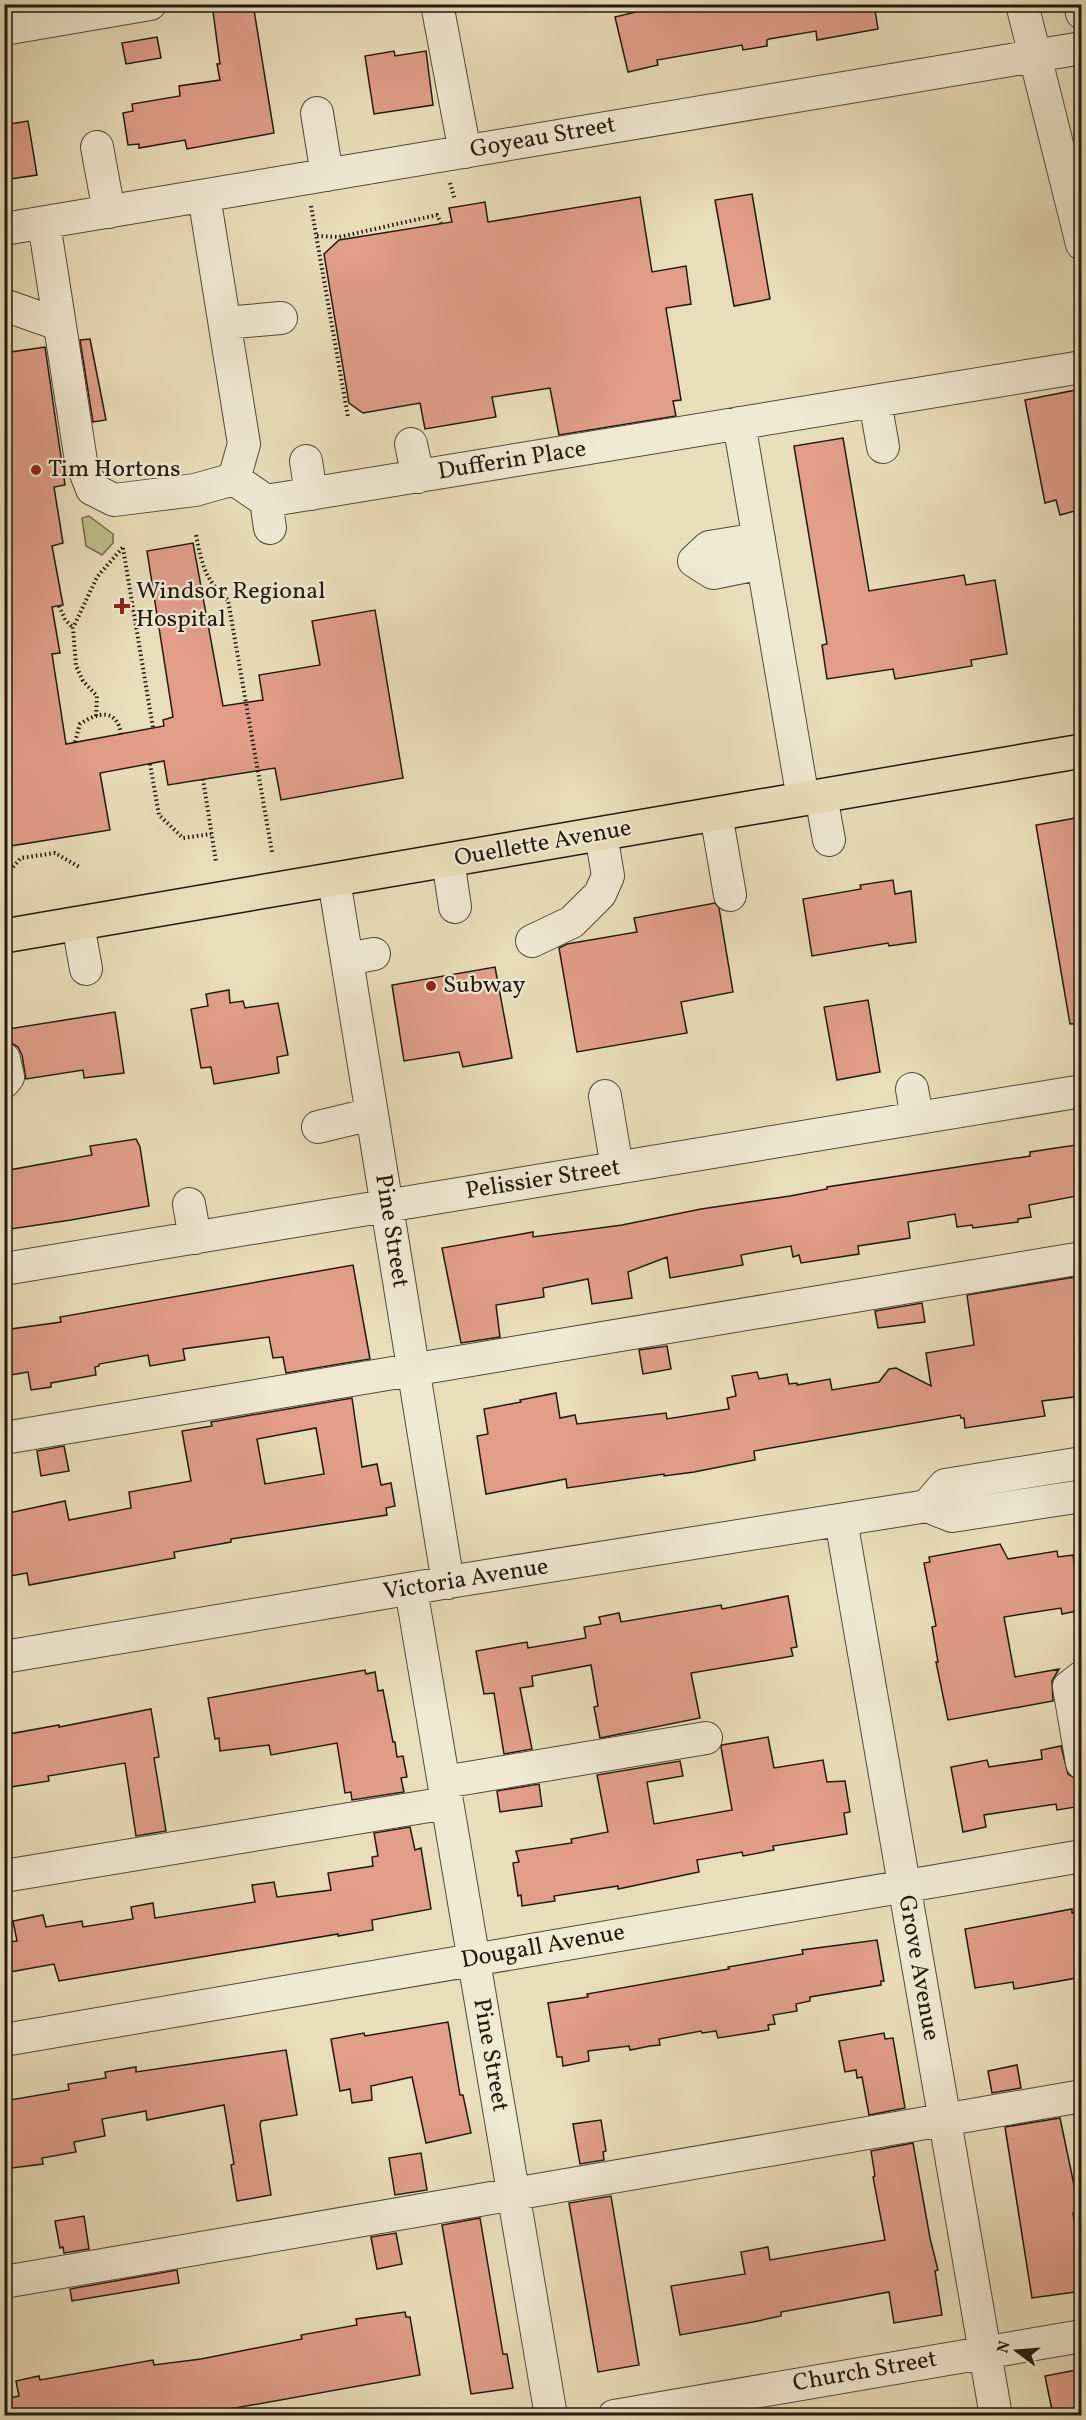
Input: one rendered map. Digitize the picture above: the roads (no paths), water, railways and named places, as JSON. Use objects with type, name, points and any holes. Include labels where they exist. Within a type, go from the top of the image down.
[{"type":"main road","name":"Ouellette Avenue","points":[[4,936],[1082,751]]},
{"type":"street","points":[[4,29],[150,4]]},
{"type":"street","points":[[437,4],[465,152]]},
{"type":"street","points":[[1022,4],[1082,244]]},
{"type":"street","points":[[1080,4],[1082,13]]},
{"type":"street","name":"Goyeau Street","points":[[4,229],[1082,48]]},
{"type":"street","points":[[317,113],[327,175]]},
{"type":"street","points":[[97,147],[109,212]]},
{"type":"street","points":[[44,223],[81,461],[92,489],[114,500],[195,490],[234,479],[244,444],[204,196]]},
{"type":"street","points":[[4,305],[58,324]]},
{"type":"street","points":[[223,313],[279,310]]},
{"type":"street","name":"Dufferin Place","points":[[234,479],[268,515],[418,477],[724,417],[990,390],[1082,367]]},
{"type":"street","points":[[875,401],[883,447]]},
{"type":"street","points":[[724,417],[761,551],[812,797],[829,840]]},
{"type":"street","points":[[411,444],[418,477]]},
{"type":"street","points":[[306,461],[321,501]]},
{"type":"street","points":[[716,814],[730,895]]},
{"type":"street","points":[[532,941],[572,922],[600,894],[608,876],[601,834]]},
{"type":"street","points":[[448,860],[455,907]]},
{"type":"street","name":"Pine Street","points":[[334,880],[361,957],[372,1114],[448,1583]]},
{"type":"street","points":[[78,924],[86,969]]},
{"type":"street","points":[[4,1059],[8,1077],[4,1082]]},
{"type":"street","name":"Pelissier Street","points":[[4,1269],[617,1168],[915,1103],[1082,1090]]},
{"type":"street","points":[[605,1096],[617,1168]]},
{"type":"street","points":[[318,1127],[372,1114]]},
{"type":"street","points":[[189,1204],[195,1238]]},
{"type":"street","points":[[4,1438],[1082,1257]]},
{"type":"street","points":[[927,1506],[945,1485],[1082,1463]]},
{"type":"street","name":"Victoria Avenue","points":[[4,1657],[927,1506],[952,1516],[1082,1496]]},
{"type":"street","name":"Grove Avenue","points":[[841,1520],[996,2415]]},
{"type":"street","name":"Pine Street","points":[[411,1589],[551,2415]]},
{"type":"street","points":[[1082,1677],[1069,1687],[1082,1763]]},
{"type":"street","points":[[4,1876],[446,1792],[706,1738]]},
{"type":"street","name":"Dougall Avenue","points":[[4,2040],[1082,1856]]},
{"type":"street","points":[[4,2282],[1082,2096]]},
{"type":"street","name":"Church Street","points":[[614,2415],[1082,2336]]},
{"type":"place","name":"Tim Hortons","points":[[36,470]]},
{"type":"place","name":"Windsor Regional Hospital","points":[[122,606]]},
{"type":"place","name":"Subway","points":[[431,986]]}]
